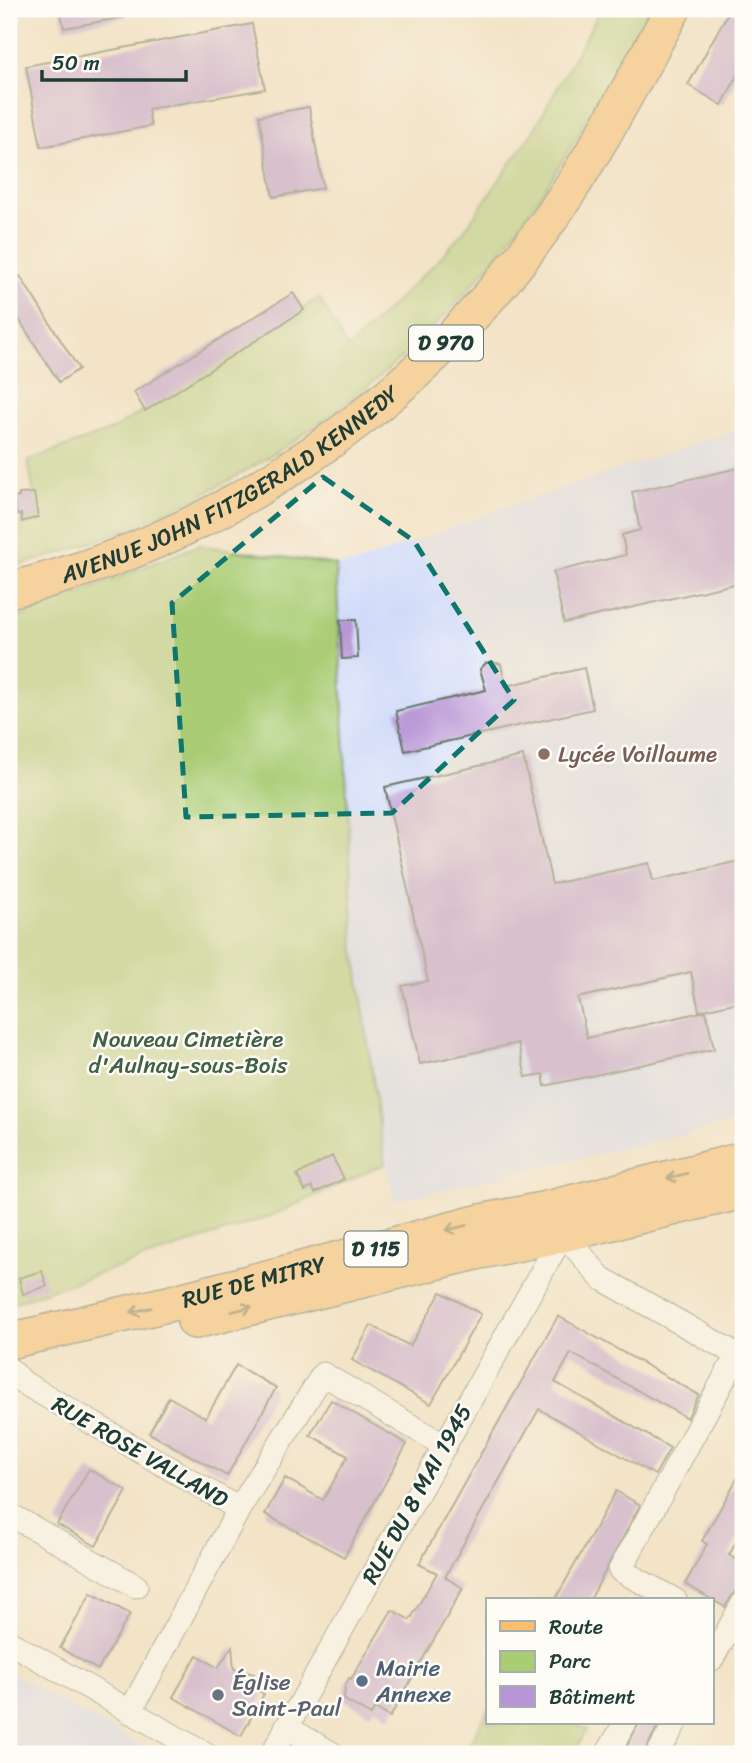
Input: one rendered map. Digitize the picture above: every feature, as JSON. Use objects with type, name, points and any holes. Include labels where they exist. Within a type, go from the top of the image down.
[{"type":"main road","name":"AVENUE JOHN FITZGERALD KENNEDY","points":[[9,590],[62,576],[107,560],[193,523],[279,476],[333,439],[436,353],[473,314],[548,222],[586,164],[673,9]]},
{"type":"main road","name":"RUE DE MITRY","points":[[9,1363],[134,1336],[476,1252],[555,1222],[743,1160]]},
{"type":"main road","name":"RUE DE MITRY","points":[[9,1341],[172,1303],[481,1222],[555,1222],[743,1191]]},
{"type":"street","points":[[555,1222],[601,1278],[740,1357],[621,1570],[671,1598]]},
{"type":"street","name":"RUE DU 8 MAI 1945","points":[[272,1754],[445,1446],[555,1222]]},
{"type":"street","name":"RUE ROSE VALLAND","points":[[9,1369],[23,1384],[239,1509]]},
{"type":"street","points":[[130,1712],[239,1509],[323,1374],[445,1446]]},
{"type":"street","points":[[9,1514],[136,1586]]},
{"type":"street","points":[[714,1655],[743,1604]]},
{"type":"street","points":[[9,1642],[205,1754]]},
{"type":"street","points":[[607,1754],[624,1724]]},
{"type":"street","points":[[657,1754],[675,1724]]},
{"type":"street","points":[[286,1727],[332,1754]]},
{"type":"highlighted area","points":[[323,477],[414,541],[514,700],[392,813],[186,817],[172,603]]},
{"type":"shaded area","name":"Lycée Voillaume","points":[[743,428],[743,1121],[395,1201],[385,1164],[354,944],[336,565],[358,563],[486,514]]},
{"type":"shaded area","points":[[9,1672],[156,1754],[9,1754]]},
{"type":"green space","points":[[601,9],[649,9],[546,188],[506,244],[458,302],[404,355],[346,404],[284,447],[219,486],[151,519],[81,546],[9,568],[9,526],[38,517],[28,461],[112,430],[319,298],[348,349],[463,232],[534,130]]},
{"type":"green space","name":"Nouveau Cimetière d'Aulnay-sous-Bois","points":[[199,545],[336,565],[354,944],[385,1164],[268,1217],[9,1304],[9,621]]},
{"type":"green space","points":[[486,1714],[486,1724],[576,1724],[587,1730],[573,1754],[470,1754],[469,1745]]},
{"type":"building","points":[[60,9],[125,9],[126,17],[64,28]]},
{"type":"building","points":[[730,9],[743,9],[743,65],[722,105],[688,85]]},
{"type":"building","points":[[252,24],[265,89],[148,109],[151,126],[41,147],[26,66]]},
{"type":"building","points":[[309,107],[323,188],[273,197],[259,116]]},
{"type":"building","points":[[20,276],[79,369],[59,382],[9,304],[9,283]]},
{"type":"building","points":[[293,293],[304,310],[145,411],[134,392]]},
{"type":"building","points":[[743,467],[743,582],[564,623],[553,572],[626,555],[622,535],[640,530],[632,492]]},
{"type":"building","points":[[34,493],[38,517],[22,522],[21,514],[17,515],[14,498],[19,497],[19,494]]},
{"type":"building","points":[[340,620],[356,620],[358,658],[342,659]]},
{"type":"building","points":[[486,663],[501,664],[506,686],[584,668],[593,709],[405,751],[396,711],[486,690],[480,669]]},
{"type":"building","points":[[523,756],[552,884],[649,863],[653,881],[743,860],[743,1001],[699,1011],[691,972],[578,998],[587,1038],[706,1011],[714,1049],[545,1086],[543,1074],[526,1077],[518,1043],[420,1064],[402,986],[428,981],[385,787]]},
{"type":"building","points":[[332,1156],[344,1179],[315,1193],[312,1187],[305,1191],[297,1175]]},
{"type":"building","points":[[42,1271],[47,1286],[23,1294],[19,1278]]},
{"type":"building","points":[[441,1292],[481,1314],[431,1404],[352,1360],[371,1325],[410,1346]]},
{"type":"building","points":[[558,1316],[699,1395],[687,1418],[571,1353],[555,1382],[670,1448],[664,1459],[655,1475],[539,1409],[445,1577],[463,1588],[390,1717],[375,1708],[371,1715],[346,1701],[345,1686],[392,1610],[410,1620],[437,1573],[419,1564]]},
{"type":"building","points":[[236,1365],[276,1388],[227,1476],[149,1433],[169,1397],[206,1418]]},
{"type":"building","points":[[331,1400],[407,1444],[344,1557],[265,1514],[285,1478],[323,1500],[348,1456],[310,1435]]},
{"type":"building","points":[[743,1468],[743,1530],[729,1555],[743,1564],[743,1578],[725,1607],[714,1598],[685,1584],[707,1544],[702,1541]]},
{"type":"building","points":[[89,1469],[127,1491],[96,1546],[57,1524]]},
{"type":"building","points":[[616,1491],[640,1505],[591,1598],[556,1598]]},
{"type":"building","points":[[91,1593],[130,1614],[98,1670],[60,1648]]},
{"type":"building","name":"Église Saint-Paul","points":[[232,1646],[234,1669],[254,1674],[250,1686],[264,1694],[241,1736],[173,1697],[197,1655],[218,1668]]},
{"type":"building","points":[[638,1724],[659,1724],[644,1754],[623,1754]]},
{"type":"place","name":"Lycée Voillaume","points":[[544,754]]},
{"type":"place","name":"Mairie Annexe","points":[[362,1681]]},
{"type":"place","name":"Église Saint-Paul","points":[[218,1695]]}]
